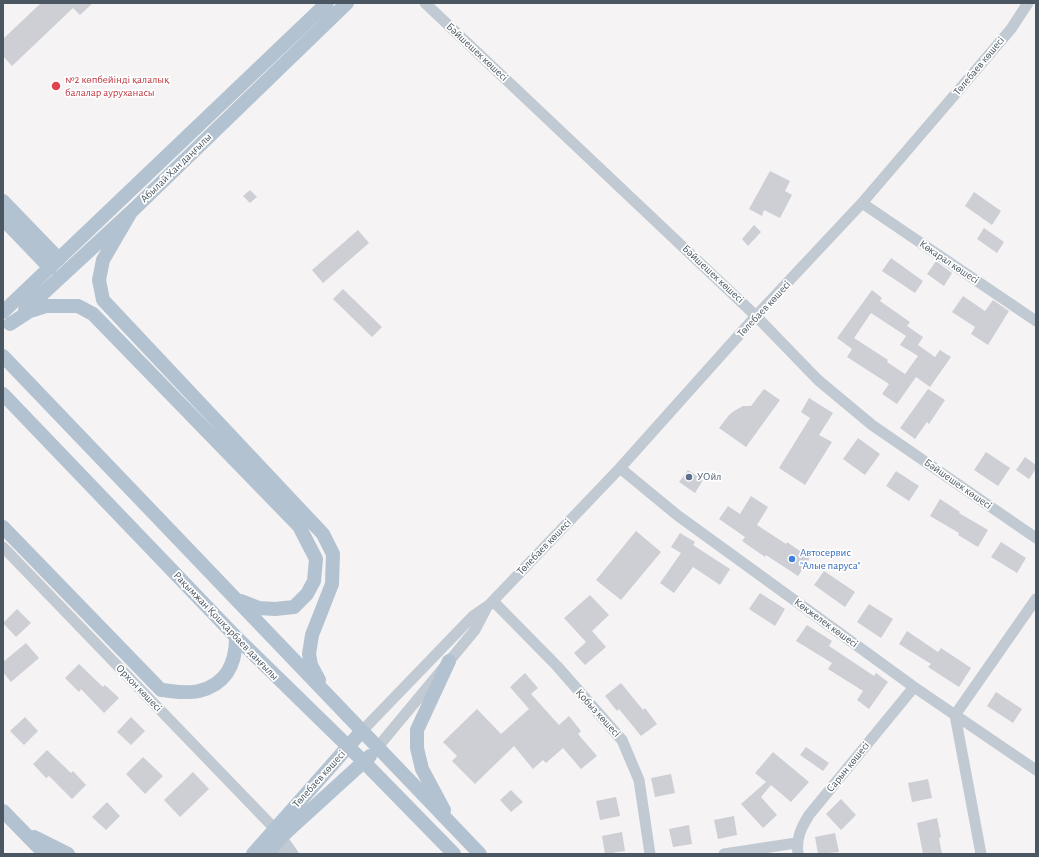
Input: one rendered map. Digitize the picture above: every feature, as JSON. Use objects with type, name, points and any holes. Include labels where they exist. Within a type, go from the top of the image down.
[{"type":"main road","name":"Абылай Хан даңғылы","points":[[5,323],[55,264],[327,3]]},
{"type":"main road","name":"Абылай Хан даңғылы","points":[[5,323],[131,212],[347,3]]},
{"type":"main road","points":[[3,201],[55,264]]},
{"type":"main road","points":[[131,212],[103,260],[99,280],[103,300],[323,534],[333,554],[332,584],[312,636],[309,654],[311,665],[325,693]]},
{"type":"main road","points":[[3,219],[55,264]]},
{"type":"main road","points":[[5,323],[46,306],[78,306],[93,314],[299,526],[316,559],[314,581],[307,594],[294,607],[275,610],[258,608],[238,600]]},
{"type":"main road","points":[[3,356],[238,600],[361,732],[475,849],[485,854]]},
{"type":"main road","name":"Рақымжан Қошқарбаев даңғылы","points":[[5,396],[236,637],[364,762],[454,854]]},
{"type":"main road","points":[[3,527],[161,690],[198,692],[212,687],[223,678],[232,666],[236,651],[236,637]]},
{"type":"main road","points":[[449,661],[416,730],[417,748],[422,769],[450,823]]},
{"type":"main road","name":"Төлебаев көшесі","points":[[278,833],[361,732]]},
{"type":"main road","name":"Төлебаев көшесі","points":[[258,853],[278,833],[364,762],[377,748]]},
{"type":"main road","points":[[3,811],[45,854]]},
{"type":"main road","points":[[24,832],[68,854]]},
{"type":"street","name":"Бәйшешек көшесі","points":[[426,3],[756,316],[818,380],[872,425],[1036,538]]},
{"type":"street","name":"Төлебаев көшесі","points":[[361,732],[473,616],[491,603],[620,468],[756,316],[862,203],[1011,29],[1028,3]]},
{"type":"street","name":"Көкарал көшесі","points":[[862,203],[1036,321]]},
{"type":"street","name":"Көкжелек көшесі","points":[[620,468],[678,515],[914,687],[1036,770]]},
{"type":"street","name":"Орхон көшесі","points":[[3,547],[278,833],[293,854]]},
{"type":"street","points":[[981,854],[955,715],[1036,599]]},
{"type":"street","name":"Төлебаев көшесі","points":[[377,748],[475,630],[491,603]]},
{"type":"street","name":"Қобыз көшесі","points":[[491,603],[557,666],[622,740],[638,780],[650,854]]},
{"type":"street","name":"Сарын көшесі","points":[[797,848],[801,827],[809,815],[914,687]]},
{"type":"street","points":[[278,833],[281,854]]},
{"type":"street","points":[[724,854],[797,848]]},
{"type":"building","points":[[41,3],[93,3],[80,15],[73,8],[12,66],[3,56],[3,39]]},
{"type":"building","points":[[770,171],[790,181],[785,191],[792,195],[780,218],[764,210],[762,216],[749,209]]},
{"type":"building","points":[[250,190],[257,197],[250,203],[243,196]]},
{"type":"building","points":[[974,192],[1001,211],[992,225],[965,206]]},
{"type":"building","points":[[754,225],[761,232],[748,246],[742,239]]},
{"type":"building","points":[[984,228],[1004,242],[997,253],[977,239]]},
{"type":"building","points":[[358,230],[369,243],[323,283],[312,270]]},
{"type":"building","points":[[891,258],[923,281],[915,293],[882,271]]},
{"type":"building","points":[[936,261],[952,273],[944,286],[927,274]]},
{"type":"building","points":[[343,289],[382,327],[372,337],[333,299]]},
{"type":"building","points":[[872,290],[882,298],[880,301],[910,322],[907,326],[923,337],[918,345],[935,357],[940,350],[951,357],[930,387],[916,377],[897,404],[882,394],[889,384],[847,357],[852,349],[837,338]],"holes":[[[871,313],[906,336],[900,345],[918,356],[905,374],[887,362],[888,360],[854,338]]]},
{"type":"building","points":[[963,296],[985,311],[993,300],[1009,311],[988,345],[971,334],[975,327],[952,312]]},
{"type":"building","points":[[764,389],[780,400],[746,447],[719,428],[734,411],[743,406],[751,406]]},
{"type":"building","points":[[928,389],[945,400],[929,424],[927,422],[915,439],[900,428]]},
{"type":"building","points":[[809,398],[833,413],[819,435],[832,442],[805,485],[779,468],[810,418],[801,412]]},
{"type":"building","points":[[858,438],[880,454],[865,475],[843,459]]},
{"type":"building","points":[[986,452],[1010,468],[998,486],[974,470]]},
{"type":"building","points":[[1025,457],[1036,465],[1036,469],[1029,479],[1016,470]]},
{"type":"building","points":[[688,470],[703,480],[695,493],[679,482]]},
{"type":"building","points":[[896,471],[919,486],[909,501],[886,486]]},
{"type":"building","points":[[751,496],[768,507],[757,525],[786,544],[787,542],[810,558],[798,576],[766,555],[765,557],[742,541],[745,537],[719,519],[728,506],[740,514]]},
{"type":"building","points":[[940,499],[960,512],[959,513],[988,530],[978,547],[958,535],[959,533],[930,516]]},
{"type":"building","points":[[636,531],[661,552],[621,600],[596,580]]},
{"type":"building","points":[[680,533],[695,542],[693,545],[730,569],[720,585],[693,567],[674,593],[660,583],[681,553],[671,547]]},
{"type":"building","points":[[1001,542],[1026,558],[1017,573],[991,557]]},
{"type":"building","points":[[824,571],[855,592],[845,607],[814,585]]},
{"type":"building","points":[[760,593],[785,609],[775,626],[749,609]]},
{"type":"building","points":[[590,595],[609,615],[592,631],[606,647],[585,665],[574,653],[586,642],[564,618]]},
{"type":"building","points":[[869,604],[893,619],[881,638],[857,622]]},
{"type":"building","points":[[17,609],[31,623],[16,637],[3,623]]},
{"type":"building","points":[[807,625],[832,641],[829,646],[874,676],[876,673],[888,682],[869,709],[857,700],[863,691],[828,669],[832,663],[796,641]]},
{"type":"building","points":[[907,631],[938,652],[941,648],[971,668],[959,687],[928,667],[931,664],[899,644]]},
{"type":"building","points":[[26,643],[39,658],[11,682],[3,672],[3,662]]},
{"type":"building","points":[[79,664],[103,687],[105,685],[119,698],[104,713],[81,689],[79,692],[65,678]]},
{"type":"building","points":[[525,673],[538,688],[531,694],[559,725],[569,716],[581,731],[578,734],[597,756],[581,769],[563,748],[546,763],[543,760],[533,769],[514,746],[475,784],[452,761],[457,756],[443,742],[477,709],[501,734],[529,709],[510,687]]},
{"type":"building","points":[[621,683],[643,710],[645,708],[657,724],[641,736],[619,709],[617,711],[605,696]]},
{"type":"building","points":[[996,692],[1022,709],[1013,723],[987,706]]},
{"type":"building","points":[[25,717],[38,731],[24,745],[10,731]]},
{"type":"building","points":[[131,717],[145,731],[131,745],[117,732]]},
{"type":"building","points":[[806,747],[829,763],[823,771],[800,755]]},
{"type":"building","points":[[47,750],[71,773],[73,771],[86,785],[72,799],[49,776],[46,778],[33,764]]},
{"type":"building","points":[[773,752],[809,782],[791,802],[771,785],[761,797],[777,815],[763,828],[741,804],[766,782],[755,773]]},
{"type":"building","points":[[143,757],[163,776],[145,794],[126,774]]},
{"type":"building","points":[[193,772],[209,789],[180,817],[164,800]]},
{"type":"building","points":[[671,774],[675,793],[655,797],[651,778]]},
{"type":"building","points":[[928,779],[932,798],[912,802],[908,783]]},
{"type":"building","points":[[511,790],[523,802],[511,812],[500,800]]},
{"type":"building","points":[[616,797],[620,816],[600,820],[596,801]]},
{"type":"building","points":[[841,799],[856,815],[841,830],[826,814]]},
{"type":"building","points":[[107,802],[120,816],[106,830],[92,817]]},
{"type":"building","points":[[734,816],[737,835],[718,839],[714,820]]},
{"type":"building","points":[[937,818],[941,837],[939,838],[942,854],[923,854],[917,823]]},
{"type":"building","points":[[689,825],[692,844],[673,847],[669,829]]},
{"type":"building","points":[[622,832],[625,851],[605,854],[602,836]]},
{"type":"building","points":[[835,833],[839,852],[818,854],[815,837]]},
{"type":"place","name":"№2 көпбейінді қалалық балалар ауруханасы","points":[[56,86]]},
{"type":"place","name":"УОйл","points":[[689,477]]},
{"type":"place","name":"Автосервис \"Алые паруса\"","points":[[792,559]]}]
